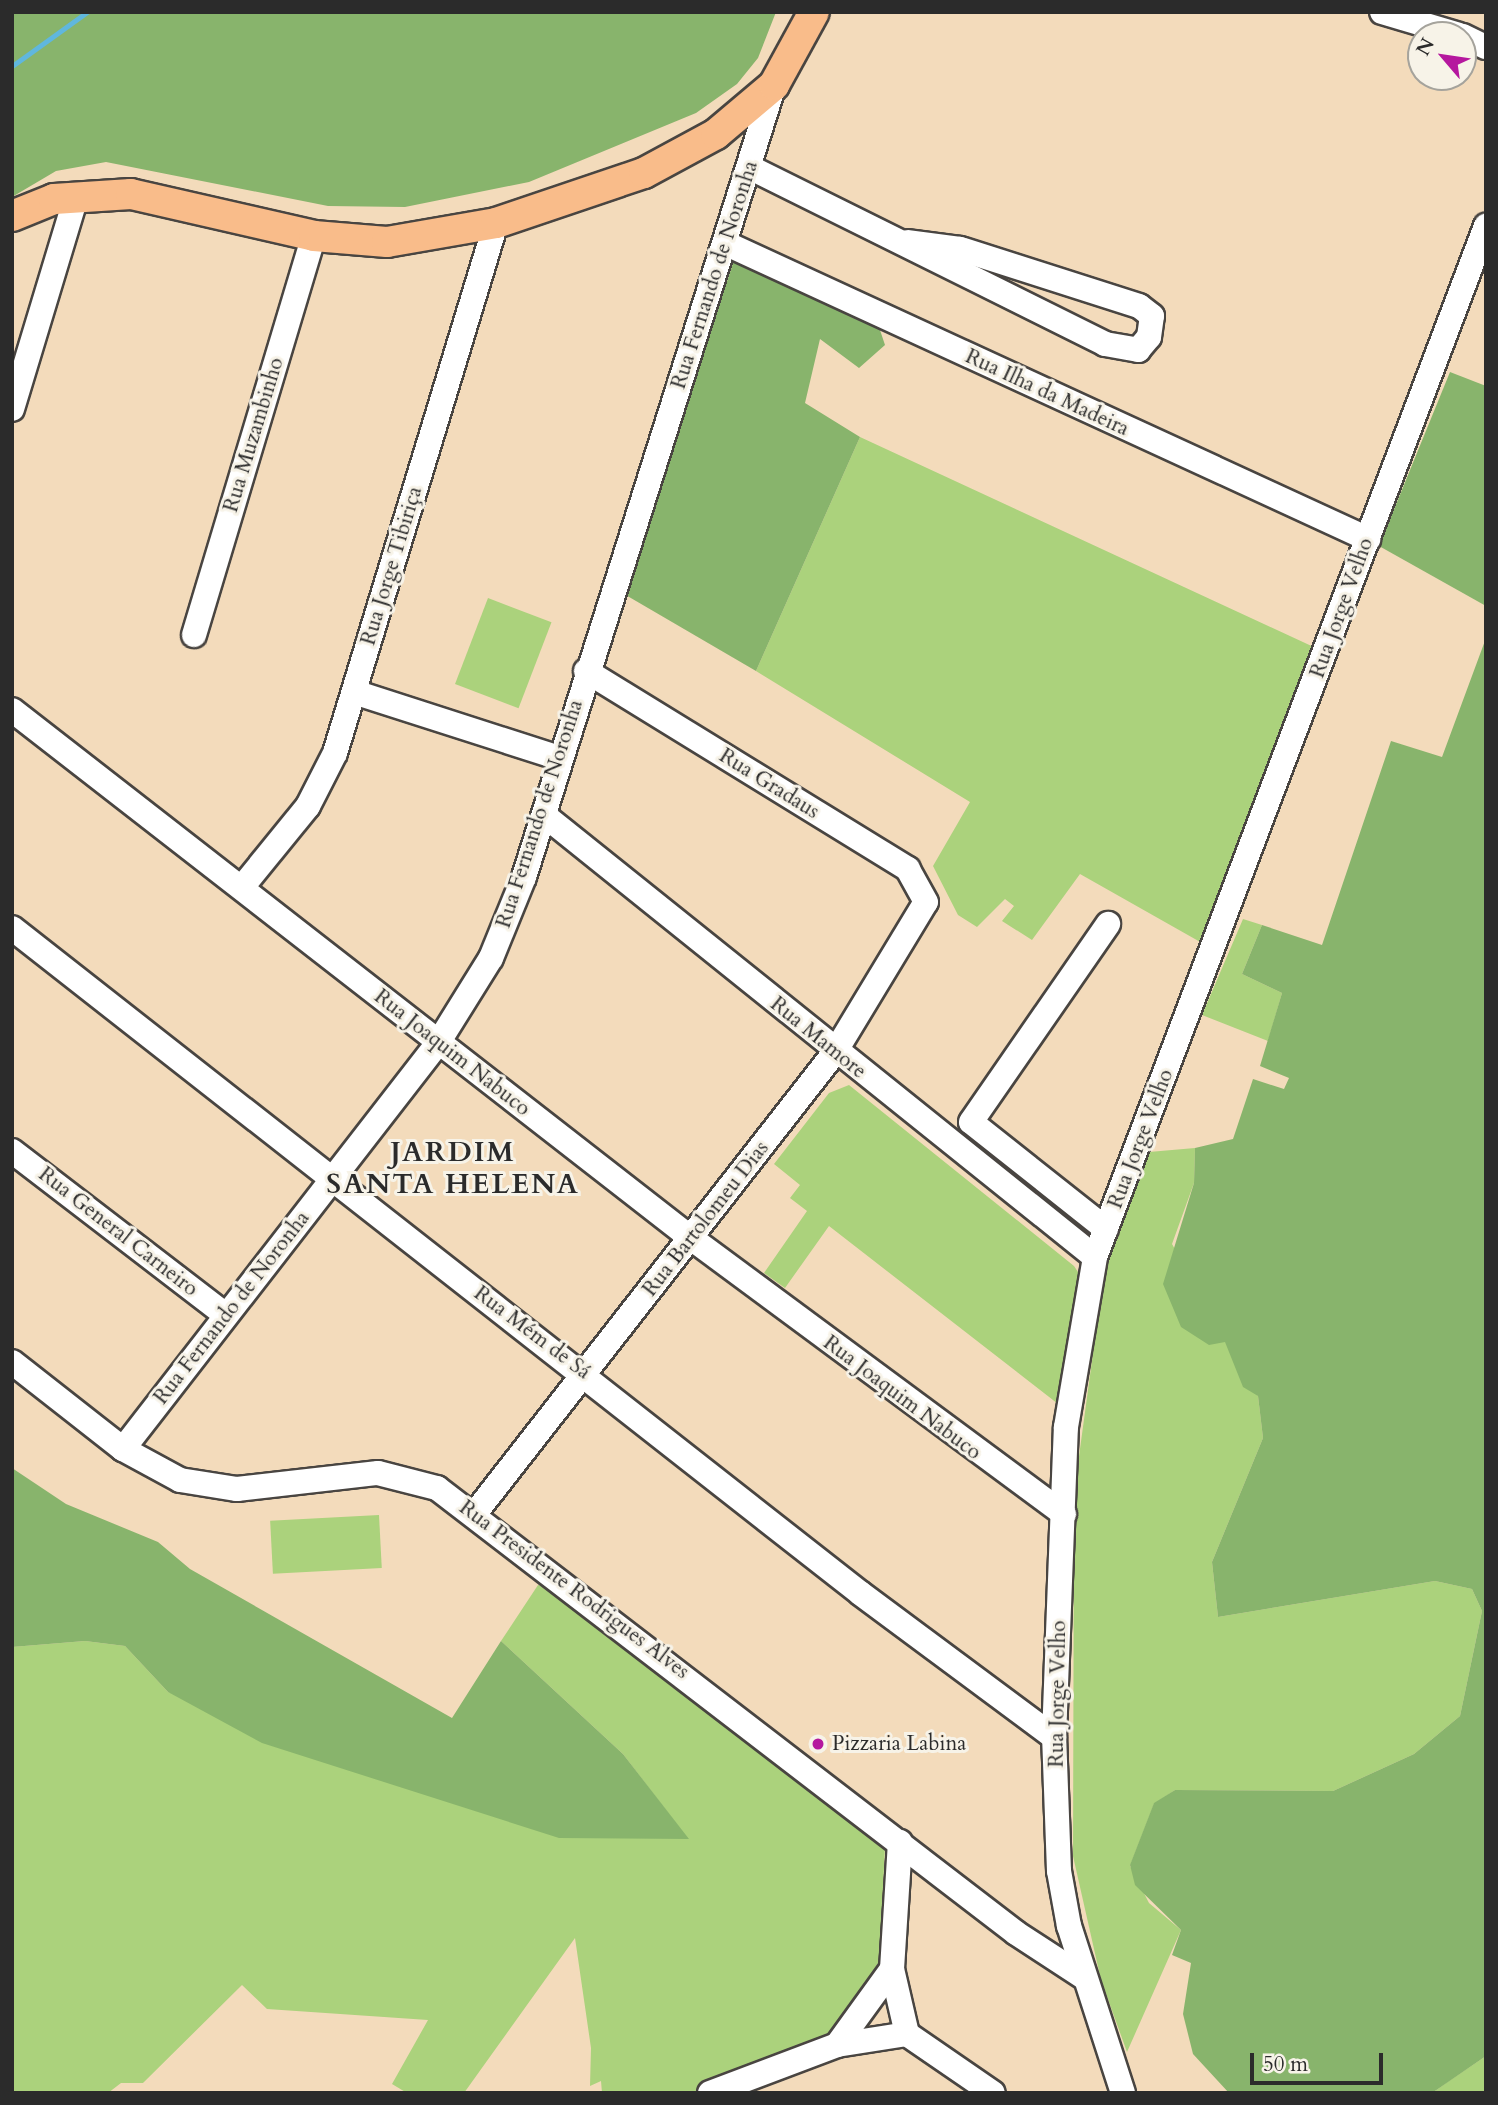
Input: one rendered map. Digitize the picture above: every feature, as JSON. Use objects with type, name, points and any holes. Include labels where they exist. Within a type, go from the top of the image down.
[{"type":"main road","points":[[12,216],[76,197],[131,194],[314,236],[387,242],[496,223],[644,173],[716,134],[774,85],[814,12]]},
{"type":"street","points":[[1382,12],[1412,21]]},
{"type":"street","name":"Rua Fernando de Noronha","points":[[123,1449],[223,1313],[331,1181],[438,1043],[507,924],[544,815],[557,757],[727,244],[774,85]]},
{"type":"street","points":[[750,167],[908,242],[1114,348],[1138,350],[1149,337],[1152,316],[1139,306],[960,249],[908,242]]},
{"type":"street","points":[[12,409],[76,197]]},
{"type":"street","name":"Rua Jorge Tibiriça","points":[[243,886],[321,782],[354,692],[496,223]]},
{"type":"street","name":"Rua Jorge Velho","points":[[1123,2093],[1082,1976],[1059,1871],[1054,1737],[1066,1427],[1095,1257],[1486,226]]},
{"type":"street","name":"Rua Muzambinho","points":[[194,635],[314,236]]},
{"type":"street","name":"Rua Ilha da Madeira","points":[[727,244],[1368,539]]},
{"type":"street","name":"Rua Gradaus","points":[[586,671],[908,869],[925,891],[922,916]]},
{"type":"street","points":[[354,692],[557,757]]},
{"type":"street","name":"Rua Joaquim Nabuco","points":[[16,720],[243,886],[438,1043],[691,1238],[1064,1514]]},
{"type":"street","name":"Rua Mamore","points":[[544,815],[835,1052],[1095,1257]]},
{"type":"street","name":"Rua Bartolomeu Dias","points":[[475,1512],[835,1052],[922,916]]},
{"type":"street","points":[[1106,1229],[971,1122],[1108,924]]},
{"type":"street","name":"Rua Mém de Sá","points":[[12,928],[331,1181],[585,1373],[860,1593],[1054,1737]]},
{"type":"street","name":"Rua General Carneiro","points":[[12,1151],[223,1313]]},
{"type":"street","name":"Rua Presidente Rodrigues Alves","points":[[12,1362],[123,1449],[202,1487],[378,1473],[437,1488],[475,1512],[900,1842],[1082,1976]]},
{"type":"street","points":[[900,1842],[892,1969],[907,2035]]},
{"type":"street","points":[[837,2045],[892,1969]]},
{"type":"street","points":[[710,2093],[837,2045],[907,2035],[993,2093]]},
{"type":"green space","points":[[12,12],[776,12],[758,58],[737,84],[696,113],[529,182],[405,207],[328,206],[106,162],[56,171],[12,197]]},
{"type":"green space","points":[[735,257],[879,327],[885,345],[859,368],[820,339],[805,403],[860,437],[756,671],[624,594]]},
{"type":"green space","points":[[1450,372],[1486,386],[1486,606],[1379,546]]},
{"type":"green space","points":[[860,437],[1318,649],[1202,943],[1080,874],[1032,940],[1002,921],[1014,906],[1005,899],[977,927],[958,915],[933,866],[970,802],[756,671]]},
{"type":"green space","points":[[488,598],[551,622],[519,708],[455,684]]},
{"type":"green space","points":[[1486,638],[1486,2056],[1432,2093],[1229,2093],[1193,2054],[1183,2014],[1191,1963],[1172,1955],[1181,1930],[1135,1885],[1130,1865],[1154,1803],[1175,1790],[1333,1791],[1414,1754],[1460,1716],[1482,1611],[1472,1589],[1435,1581],[1218,1617],[1212,1562],[1263,1438],[1258,1396],[1243,1387],[1225,1342],[1209,1345],[1181,1327],[1163,1284],[1194,1183],[1195,1148],[1233,1139],[1253,1079],[1284,1089],[1289,1078],[1260,1066],[1282,993],[1242,974],[1262,925],[1322,945],[1391,741],[1442,757]]},
{"type":"green space","points":[[1243,919],[1262,925],[1242,974],[1282,993],[1268,1041],[1202,1015]]},
{"type":"green space","points":[[849,1085],[1074,1266],[1082,1278],[1062,1407],[829,1226],[785,1288],[764,1273],[807,1211],[790,1198],[800,1185],[774,1164],[829,1093]]},
{"type":"green space","points":[[1195,1148],[1194,1183],[1172,1244],[1258,1396],[1263,1438],[1212,1562],[1218,1617],[1435,1581],[1472,1589],[1482,1611],[1460,1716],[1414,1754],[1333,1791],[1175,1790],[1154,1804],[1130,1866],[1149,1903],[1181,1930],[1127,2052],[1101,1980],[1073,1856],[1074,1493],[1105,1265],[1117,1226],[1149,1152]]},
{"type":"green space","points":[[12,1468],[66,1504],[158,1542],[190,1569],[452,1718],[501,1641],[623,1754],[689,1839],[559,1838],[262,1743],[168,1692],[125,1646],[85,1641],[12,1647]]},
{"type":"green space","points":[[379,1515],[382,1568],[273,1574],[270,1521]]},
{"type":"green space","points":[[538,1585],[554,1587],[885,1847],[879,1972],[837,2045],[712,2093],[602,2093],[601,2081],[590,2086],[591,2048],[575,1938],[464,2093],[407,2093],[392,2084],[428,2020],[267,2009],[242,1985],[143,2083],[121,2083],[108,2093],[12,2093],[12,1647],[85,1641],[125,1646],[168,1692],[688,1839],[623,1754],[501,1641]]},
{"type":"green space","points":[[1486,2056],[1486,2093],[1432,2093],[1449,2081]]},
{"type":"waterway","points":[[12,66],[87,12]]},
{"type":"place","name":"Pizzaria Labina","points":[[818,1744]]},
{"type":"district","name":"JARDIM SANTA HELENA","points":[[453,1168]]}]
